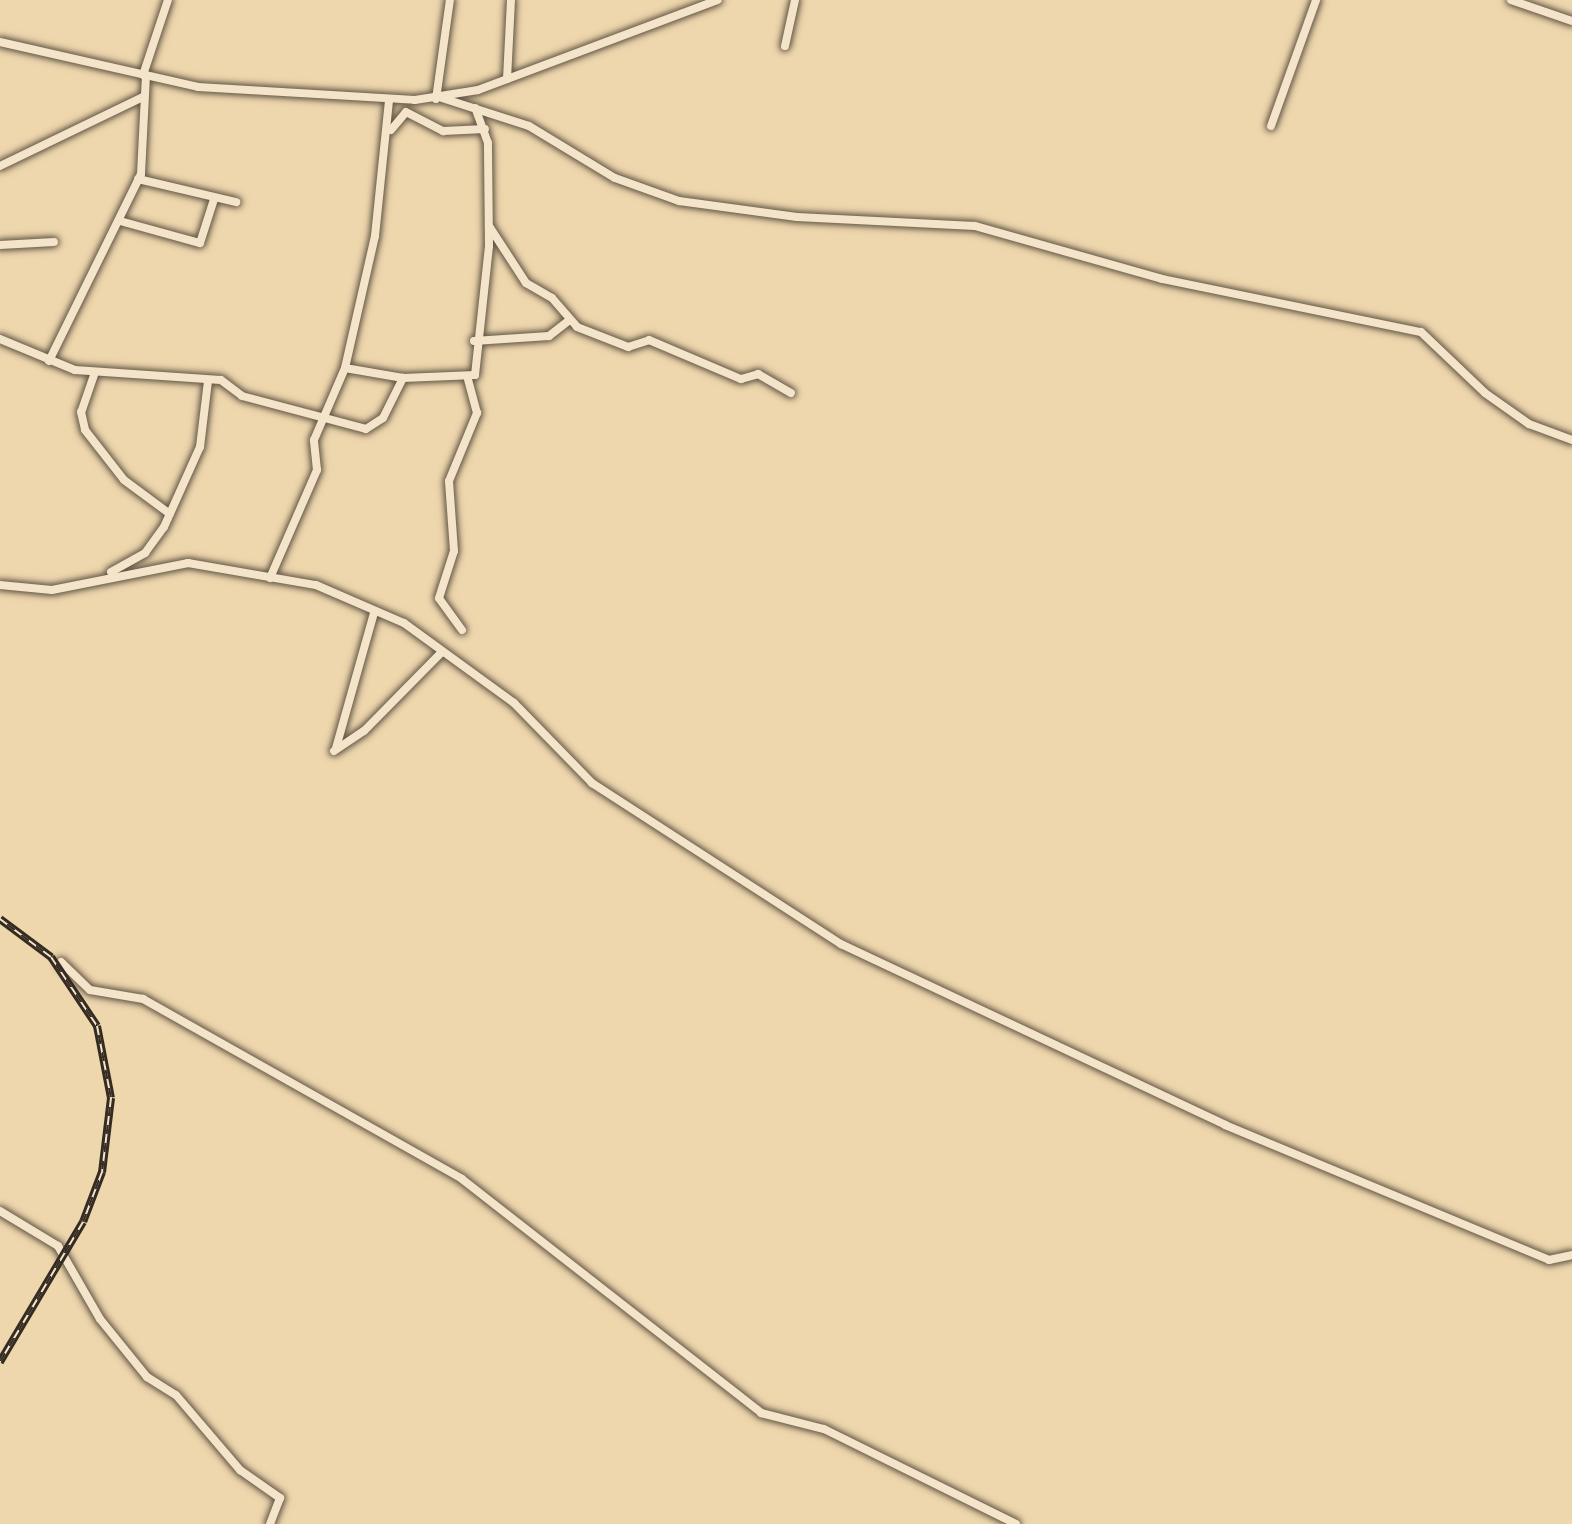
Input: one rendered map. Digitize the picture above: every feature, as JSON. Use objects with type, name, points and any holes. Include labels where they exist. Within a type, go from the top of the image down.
[{"type":"street","points":[[49,361],[138,179],[145,76],[168,0]]},
{"type":"street","points":[[439,99],[450,0]]},
{"type":"street","points":[[507,79],[511,0]]},
{"type":"street","points":[[439,99],[507,79],[693,4],[718,0]]},
{"type":"street","points":[[785,46],[795,0]]},
{"type":"street","points":[[1271,127],[1316,0]]},
{"type":"street","points":[[1511,0],[1572,21]]},
{"type":"street","points":[[0,42],[145,76],[260,95],[439,99],[492,111],[565,142],[624,182],[679,201],[817,219],[975,226],[1162,279],[1421,332],[1485,393],[1529,424],[1572,440]]},
{"type":"street","points":[[0,166],[143,98]]},
{"type":"street","points":[[270,578],[317,470],[314,440],[329,415],[345,368],[387,136],[389,100]]},
{"type":"street","points":[[462,630],[439,598],[454,551],[449,481],[477,413],[468,379],[489,226],[485,130],[475,107]]},
{"type":"street","points":[[485,130],[492,111]]},
{"type":"street","points":[[387,136],[406,112],[442,131],[485,130]]},
{"type":"street","points":[[138,179],[236,202]]},
{"type":"street","points":[[120,221],[200,243],[214,199]]},
{"type":"street","points":[[489,226],[522,278],[552,298],[568,321],[603,340],[634,347],[646,339],[791,392]]},
{"type":"street","points":[[0,245],[54,242]]},
{"type":"street","points":[[474,341],[549,336],[568,321]]},
{"type":"street","points":[[0,339],[94,375],[208,381],[371,429],[403,378]]},
{"type":"street","points":[[26,349],[55,347]]},
{"type":"street","points":[[345,368],[403,378],[468,379]]},
{"type":"street","points":[[94,375],[81,412],[86,430],[124,480],[170,514]]},
{"type":"street","points":[[106,575],[152,547],[170,514],[200,447],[208,381]]},
{"type":"street","points":[[0,585],[52,590],[106,575],[188,563],[316,585],[415,628],[441,653],[514,703],[583,776],[841,944],[1225,1125],[1549,1260],[1572,1255]]},
{"type":"street","points":[[374,613],[335,749],[364,731],[441,653]]},
{"type":"street","points":[[61,962],[89,990],[143,999],[462,1179],[761,1412],[824,1429],[1016,1524]]},
{"type":"street","points":[[0,1211],[58,1246],[100,1318],[147,1377],[180,1400],[240,1470],[280,1498],[270,1524]]},
{"type":"railway","points":[[0,919],[51,957],[97,1026],[111,1098],[102,1172],[83,1222],[0,1362]]}]
